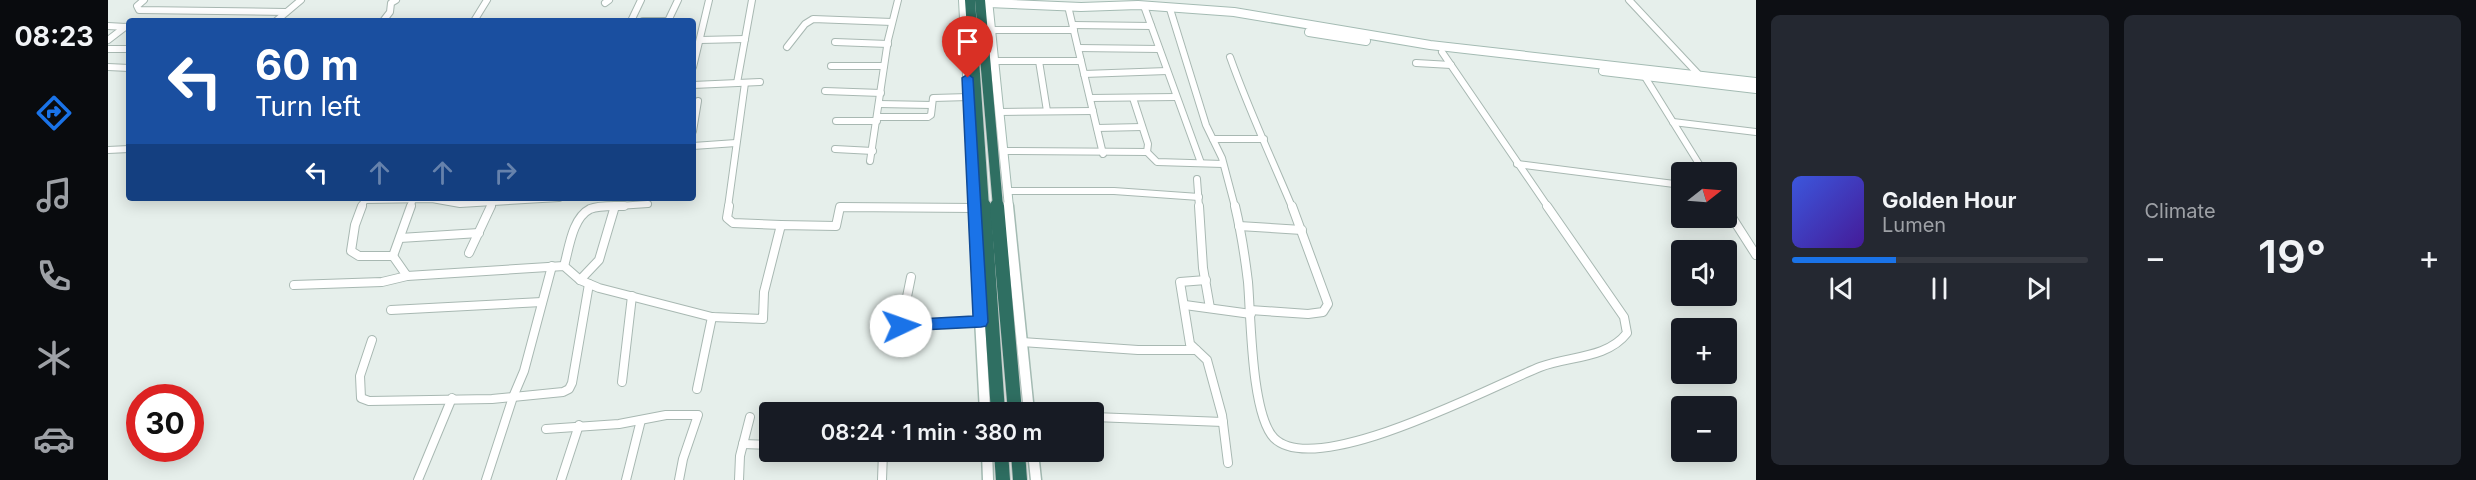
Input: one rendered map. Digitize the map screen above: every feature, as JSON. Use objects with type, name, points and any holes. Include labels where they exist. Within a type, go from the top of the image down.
[{"type":"highway","points":[[970,0],[997,402]]},
{"type":"highway","points":[[986,1],[1014,402]]},
{"type":"highway","points":[[1002,462],[1003,480]]},
{"type":"highway","points":[[1019,462],[1020,480]]},
{"type":"street","points":[[144,0],[137,8],[286,12]]},
{"type":"street","points":[[279,18],[301,0]]},
{"type":"street","points":[[385,18],[390,12],[391,3],[396,0]]},
{"type":"street","points":[[476,18],[487,0]]},
{"type":"street","points":[[632,18],[641,0]]},
{"type":"street","points":[[669,18],[678,0]]},
{"type":"street","points":[[696,55],[709,0]]},
{"type":"street","points":[[736,83],[752,0]]},
{"type":"street","points":[[870,161],[884,66],[898,0]]},
{"type":"street","points":[[963,0],[985,402]]},
{"type":"street","points":[[1629,0],[1701,77]]},
{"type":"street","points":[[1028,402],[991,30],[986,1],[1068,6],[1144,6],[1218,12],[1232,17],[1442,52],[1756,89]]},
{"type":"street","points":[[1068,6],[1103,154]]},
{"type":"street","points":[[1144,6],[1201,164]]},
{"type":"street","points":[[1170,9],[1187,57],[1207,129],[1223,164],[1239,226],[1247,269],[1256,376],[1267,430],[1282,444],[1310,448],[1346,445],[1409,425],[1541,366],[1586,356],[1612,345],[1625,337],[1627,333],[1624,317],[1442,52]]},
{"type":"street","points":[[787,47],[805,24],[813,19],[892,22]]},
{"type":"street","points":[[108,26],[126,27]]},
{"type":"street","points":[[991,30],[1151,26]]},
{"type":"street","points":[[108,40],[126,28]]},
{"type":"street","points":[[700,40],[745,39]]},
{"type":"street","points":[[835,42],[888,44]]},
{"type":"street","points":[[1389,42],[1756,82]]},
{"type":"street","points":[[1078,48],[1159,49]]},
{"type":"street","points":[[108,49],[126,49]]},
{"type":"street","points":[[1185,306],[1308,314],[1323,312],[1328,307],[1302,231],[1264,140],[1250,113],[1230,57]]},
{"type":"street","points":[[994,61],[1082,61]]},
{"type":"street","points":[[1039,61],[1047,111]]},
{"type":"street","points":[[1416,63],[1451,64]]},
{"type":"street","points":[[831,66],[884,66]]},
{"type":"street","points":[[108,67],[126,68]]},
{"type":"street","points":[[1084,74],[1167,71]]},
{"type":"street","points":[[1645,77],[1698,162]]},
{"type":"street","points":[[696,85],[760,82]]},
{"type":"street","points":[[745,83],[727,218],[733,224],[836,226],[840,207],[975,208]]},
{"type":"street","points":[[825,91],[880,93]]},
{"type":"street","points":[[836,121],[929,117],[934,97],[969,97]]},
{"type":"street","points":[[1090,98],[1176,97]]},
{"type":"street","points":[[1133,98],[1148,144],[1147,152]]},
{"type":"street","points":[[696,113],[698,101]]},
{"type":"street","points":[[879,104],[932,105]]},
{"type":"street","points":[[999,112],[1093,111]]},
{"type":"street","points":[[1673,123],[1756,132]]},
{"type":"street","points":[[1097,128],[1142,128]]},
{"type":"street","points":[[1213,139],[1264,140]]},
{"type":"street","points":[[696,146],[736,142]]},
{"type":"street","points":[[108,150],[126,149]]},
{"type":"street","points":[[835,149],[873,151]]},
{"type":"street","points":[[1003,151],[1103,154],[1147,152],[1157,162],[1223,164]]},
{"type":"street","points":[[1517,164],[1671,184]]},
{"type":"street","points":[[1197,179],[1210,308]]},
{"type":"street","points":[[1007,191],[1114,191],[1199,197]]},
{"type":"street","points":[[363,201],[351,251],[359,256],[393,256]]},
{"type":"street","points":[[393,256],[412,201]]},
{"type":"street","points":[[443,201],[460,204],[508,201]]},
{"type":"street","points":[[469,253],[493,202]]},
{"type":"street","points":[[564,266],[583,214],[592,208],[648,204]]},
{"type":"street","points":[[580,280],[599,260],[615,206]]},
{"type":"street","points":[[294,285],[382,282],[407,276],[564,266],[580,280],[589,284],[632,296],[712,317],[763,319],[764,292],[781,225]]},
{"type":"street","points":[[1737,225],[1756,255]]},
{"type":"street","points":[[1239,226],[1302,231]]},
{"type":"street","points":[[400,238],[479,232]]},
{"type":"street","points":[[393,256],[407,276]]},
{"type":"street","points":[[486,480],[513,397],[524,371],[552,266]]},
{"type":"street","points":[[898,341],[911,277]]},
{"type":"street","points":[[1206,280],[1180,282],[1190,344],[1207,360],[1223,422],[1228,463]]},
{"type":"street","points":[[372,340],[359,377],[358,390],[362,398],[369,401],[550,395],[569,389],[573,383],[589,284]]},
{"type":"street","points":[[622,382],[632,296]]},
{"type":"street","points":[[391,310],[542,302]]},
{"type":"street","points":[[697,389],[712,317]]},
{"type":"street","points":[[901,326],[981,322]]},
{"type":"street","points":[[1022,342],[1138,350],[1196,350]]},
{"type":"street","points":[[418,480],[452,398]]},
{"type":"street","points":[[546,429],[619,424],[666,416],[698,415],[683,459],[679,480]]},
{"type":"street","points":[[739,480],[743,444],[750,417]]},
{"type":"street","points":[[1104,417],[1223,422]]},
{"type":"street","points":[[626,480],[641,420]]},
{"type":"street","points":[[561,480],[579,425]]},
{"type":"street","points":[[743,444],[759,445]]},
{"type":"street","points":[[882,480],[883,462]]},
{"type":"street","points":[[987,462],[988,480]]},
{"type":"street","points":[[1034,462],[1036,480]]},
{"type":"route","points":[[901,326],[981,322],[968,78]]}]
